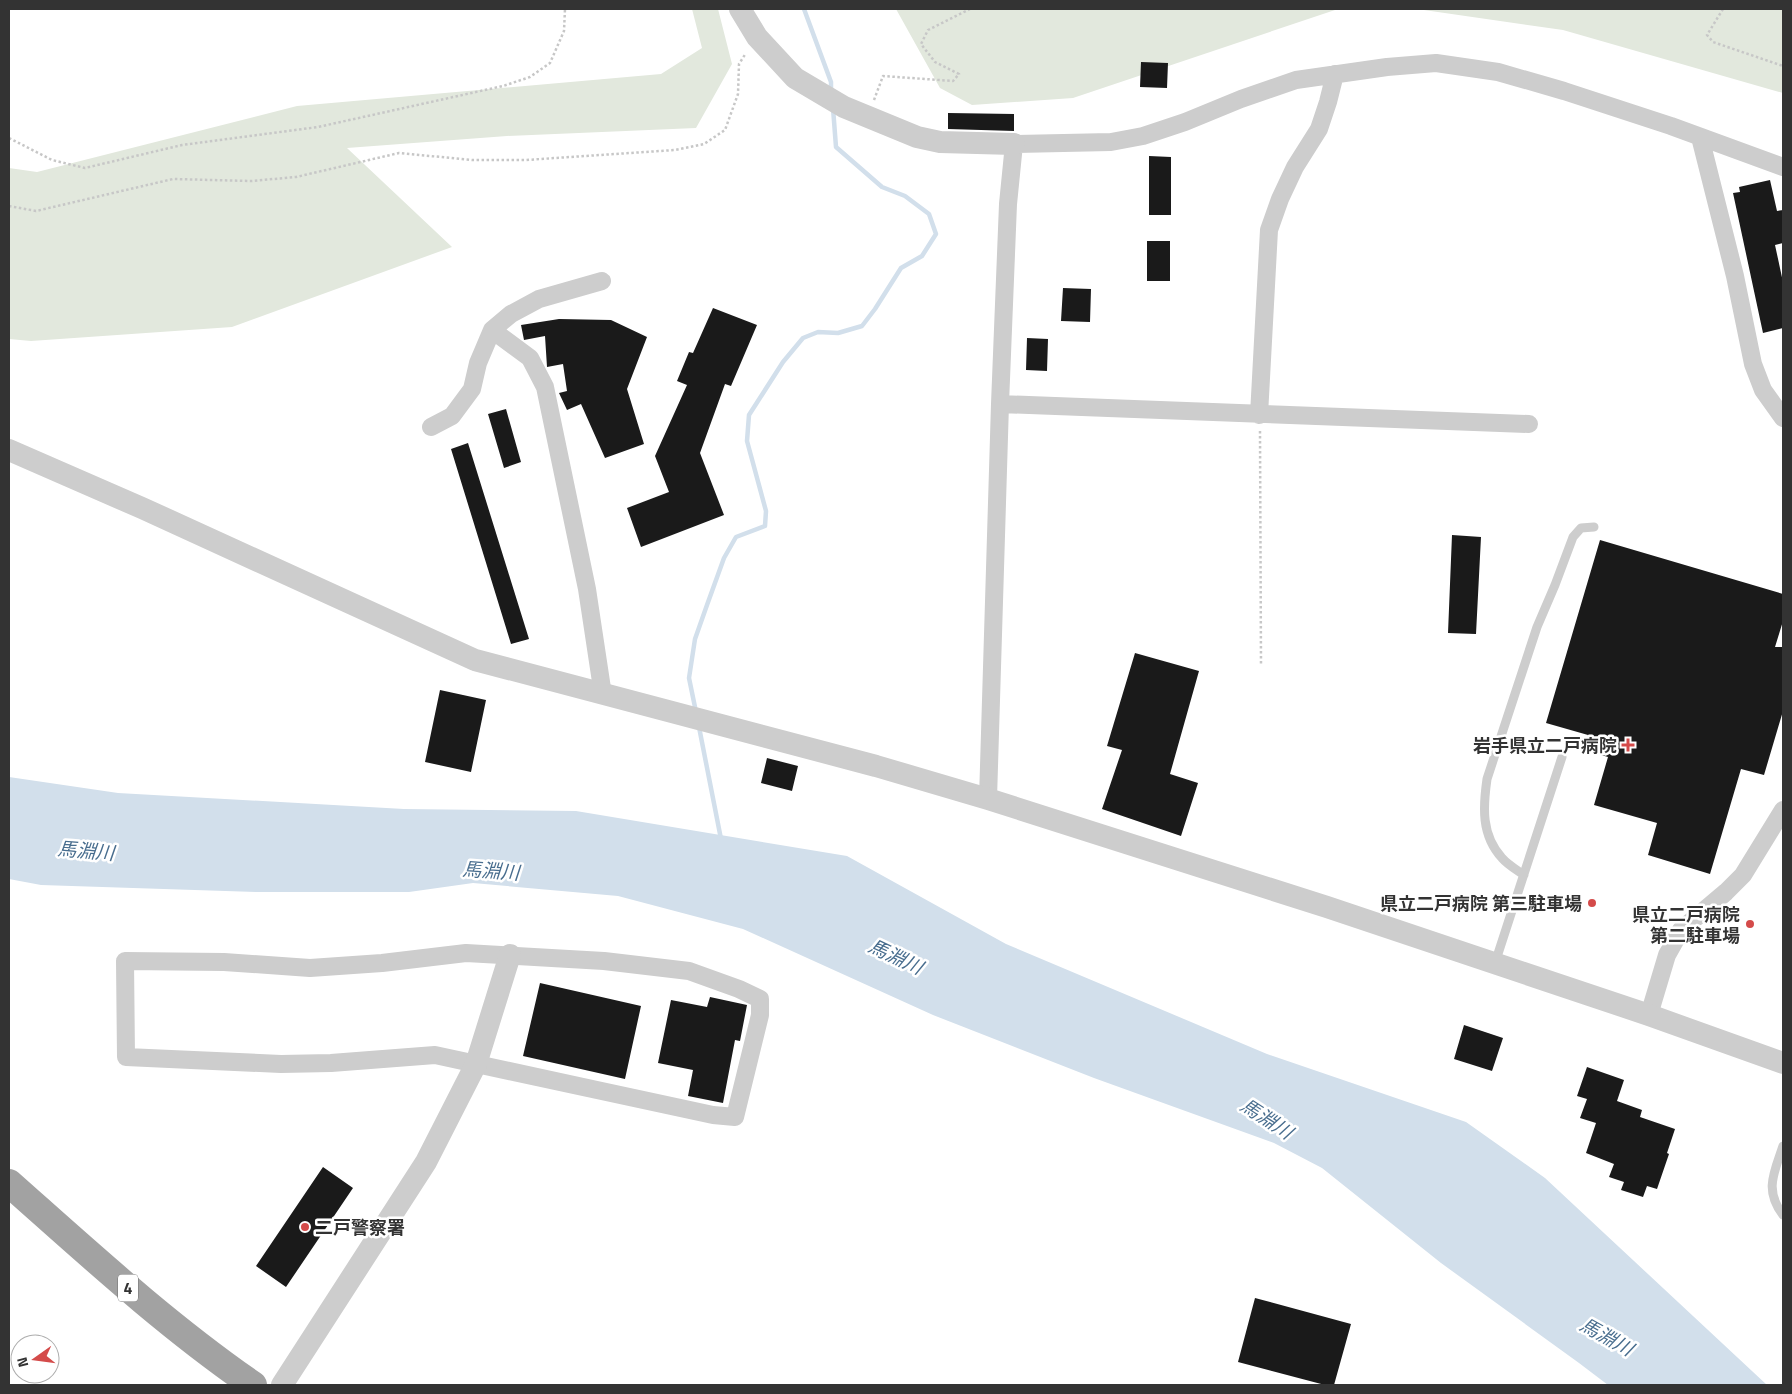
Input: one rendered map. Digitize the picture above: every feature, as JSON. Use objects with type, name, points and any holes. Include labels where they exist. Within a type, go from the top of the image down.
[{"type":"highway","name":"4","points":[[9,1183],[157,1314],[214,1359],[253,1385]]},
{"type":"street","points":[[740,9],[757,37],[795,78],[842,106],[868,118],[917,137],[940,142],[1014,144],[1112,142],[1143,136],[1185,122],[1296,80],[1386,67],[1436,63],[1498,72],[1564,91],[1783,166]]},
{"type":"street","points":[[1259,415],[1269,230],[1280,199],[1318,129],[1328,102],[1335,74]]},
{"type":"street","points":[[1700,137],[1726,239],[1752,364],[1763,390],[1783,418]]},
{"type":"street","points":[[988,799],[1000,404],[1008,204],[1014,144]]},
{"type":"street","points":[[431,427],[452,416],[472,389],[478,363],[492,330],[511,314],[540,298],[602,281]]},
{"type":"street","points":[[492,330],[530,358],[545,387],[587,589],[603,695]]},
{"type":"street","points":[[1000,404],[1529,424]]},
{"type":"street","points":[[9,450],[142,508],[474,660],[876,766],[988,799],[1327,907],[1649,1015],[1783,1063]]},
{"type":"street","points":[[1649,1015],[1667,955],[1681,930],[1726,892],[1743,874],[1783,810]]},
{"type":"street","points":[[466,953],[510,955],[604,960],[689,971],[739,989],[760,999],[760,1015],[735,1118],[435,1055],[331,1063],[281,1064],[126,1057],[125,961],[224,962],[310,968],[382,963],[466,953]]},
{"type":"street","points":[[282,1385],[426,1162],[476,1064],[510,955]]},
{"type":"lane","points":[[1524,875],[1502,859],[1491,843],[1484,822],[1487,779],[1536,627],[1555,585],[1569,546],[1573,537],[1581,528],[1594,527]]},
{"type":"lane","points":[[1495,964],[1562,757]]},
{"type":"lane","points":[[1783,1146],[1772,1179],[1773,1199],[1783,1215]]},
{"type":"path","points":[[9,138],[52,160],[84,168],[182,145],[318,127],[503,86],[530,78],[550,64],[564,32],[565,9]]},
{"type":"path","points":[[868,118],[882,76],[953,82],[959,74],[935,62],[921,44],[928,30],[970,9]]},
{"type":"path","points":[[1723,9],[1707,35],[1713,42],[1783,66]]},
{"type":"path","points":[[9,206],[36,212],[173,179],[251,181],[296,177],[399,153],[472,160],[526,160],[676,150],[704,144],[725,130],[738,94],[739,64],[757,37]]},
{"type":"path","points":[[1259,415],[1261,664]]},
{"type":"shaded area","points":[[692,9],[718,9],[732,64],[696,128],[507,136],[347,148],[452,247],[232,327],[31,341],[9,339],[9,168],[37,172],[297,106],[661,74],[702,48]]},
{"type":"shaded area","points":[[896,9],[1338,9],[1073,98],[972,105],[940,88]]},
{"type":"shaded area","points":[[1417,9],[1783,9],[1783,93],[1563,30]]},
{"type":"water","name":"馬淵川","points":[[9,777],[118,793],[404,809],[576,811],[847,856],[1006,944],[1267,1054],[1466,1122],[1545,1178],[1767,1385],[1608,1385],[1441,1263],[1322,1168],[1274,1143],[1094,1078],[933,1015],[743,929],[618,896],[473,883],[409,892],[257,892],[41,885],[9,879]]},
{"type":"building","points":[[1141,62],[1168,63],[1167,88],[1140,87]]},
{"type":"building","points":[[948,113],[1014,114],[1014,131],[948,129]]},
{"type":"building","points":[[1149,156],[1171,157],[1171,215],[1149,215]]},
{"type":"building","points":[[1770,180],[1777,211],[1783,210],[1783,243],[1775,245],[1783,282],[1783,328],[1763,333],[1733,193],[1740,192],[1739,187]]},
{"type":"building","points":[[1147,241],[1170,241],[1170,281],[1147,281]]},
{"type":"building","points":[[1063,288],[1091,289],[1090,322],[1061,321]]},
{"type":"building","points":[[713,308],[757,325],[731,386],[725,384],[700,453],[724,515],[641,547],[627,508],[669,492],[655,456],[687,385],[677,381],[689,352],[693,353]]},
{"type":"building","points":[[559,319],[611,320],[647,337],[627,389],[644,444],[605,458],[581,404],[567,410],[559,393],[567,391],[563,364],[547,367],[545,336],[524,340],[521,325]]},
{"type":"building","points":[[1027,338],[1048,339],[1047,371],[1026,370]]},
{"type":"building","points":[[506,409],[521,462],[504,468],[488,414]]},
{"type":"building","points":[[468,443],[529,639],[511,644],[451,449]]},
{"type":"building","points":[[1452,535],[1481,537],[1476,634],[1448,633]]},
{"type":"building","points":[[1600,540],[1783,594],[1783,621],[1775,647],[1783,647],[1783,711],[1764,775],[1741,769],[1710,874],[1648,855],[1657,823],[1594,805],[1608,757],[1584,750],[1588,735],[1546,723]]},
{"type":"building","points":[[1135,653],[1199,671],[1170,774],[1198,783],[1181,836],[1102,809],[1122,750],[1107,746]]},
{"type":"building","points":[[440,690],[486,700],[471,772],[425,762]]},
{"type":"building","points":[[767,758],[798,766],[792,791],[761,783]]},
{"type":"building","points":[[540,983],[641,1006],[625,1079],[523,1056]]},
{"type":"building","points":[[710,997],[747,1005],[740,1041],[735,1040],[723,1103],[688,1096],[693,1070],[658,1063],[671,1000],[707,1007]]},
{"type":"building","points":[[1464,1025],[1503,1038],[1492,1071],[1454,1059]]},
{"type":"building","points":[[1587,1067],[1624,1080],[1617,1101],[1642,1110],[1640,1117],[1675,1129],[1657,1189],[1647,1186],[1643,1197],[1621,1190],[1624,1182],[1609,1177],[1614,1164],[1586,1153],[1596,1123],[1580,1118],[1587,1099],[1577,1096]]},
{"type":"building","name":"二戸警察署","points":[[323,1167],[353,1188],[286,1287],[256,1266]]},
{"type":"building","points":[[1255,1298],[1351,1324],[1334,1385],[1325,1385],[1238,1362]]},
{"type":"waterway","points":[[804,9],[831,82],[831,90]]},
{"type":"waterway","points":[[696,712],[689,678],[695,639],[724,558],[736,537],[765,526],[766,511],[747,441],[749,415],[783,362],[803,338],[818,332],[838,333],[862,326],[901,268],[922,256],[936,234],[929,214],[905,196],[882,187],[836,147],[833,108]]},
{"type":"waterway","points":[[699,727],[721,839]]},
{"type":"place","name":"岩手県立二戸病院","points":[[1628,745]]},
{"type":"place","name":"県立二戸病院 第三駐車場","points":[[1592,903]]},
{"type":"place","name":"県立二戸病院 第二駐車場","points":[[1750,924]]},
{"type":"place","name":"二戸警察署","points":[[305,1227]]}]
